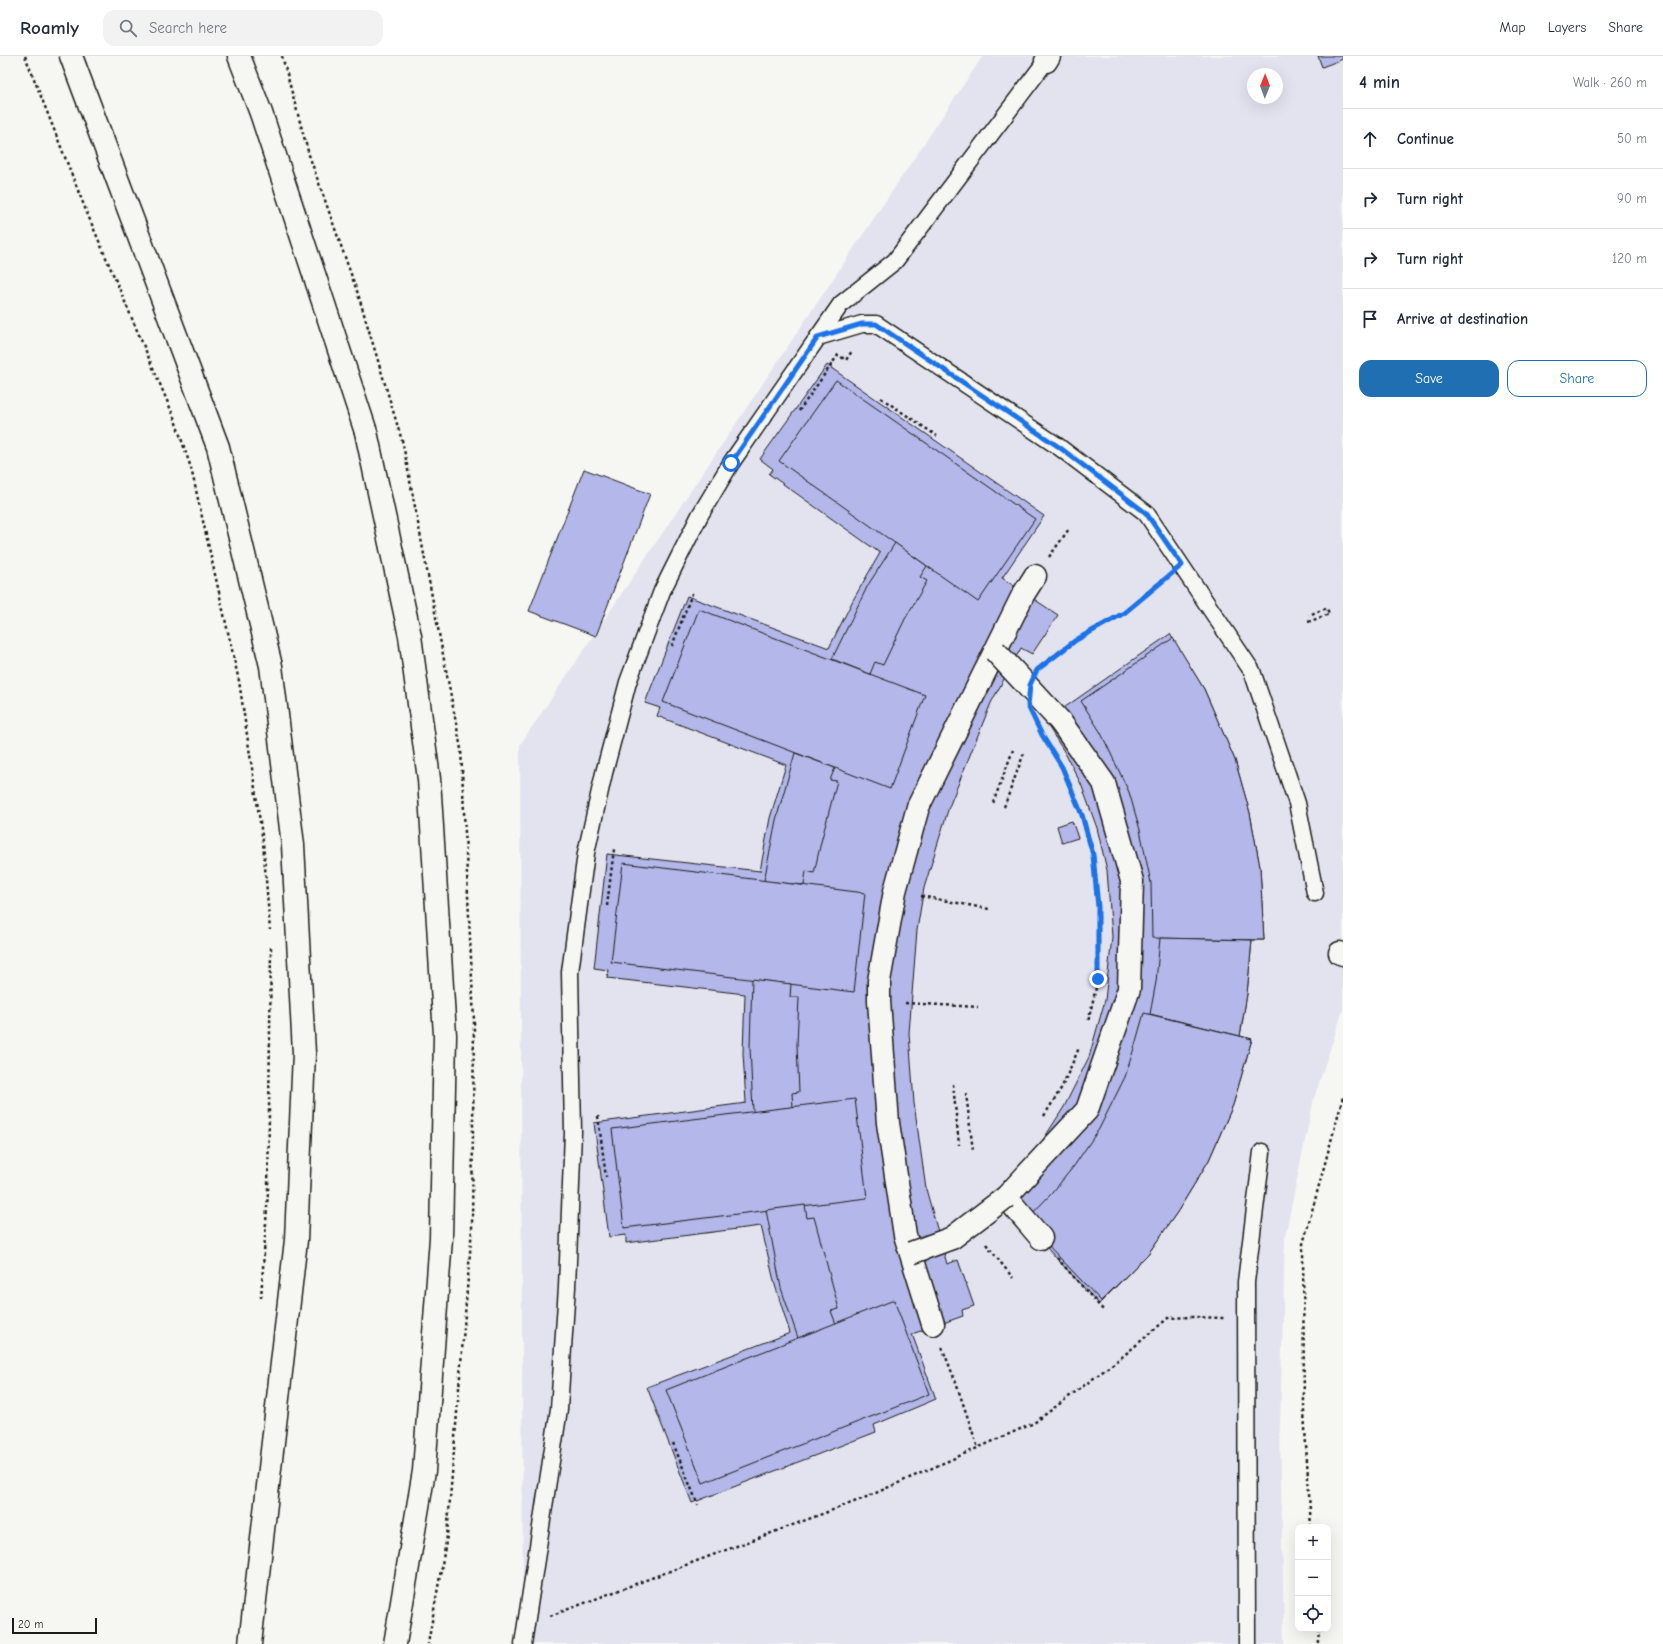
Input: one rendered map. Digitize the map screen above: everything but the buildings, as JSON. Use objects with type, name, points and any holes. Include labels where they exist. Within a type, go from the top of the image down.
[{"type":"main road","points":[[71,56],[218,447],[271,666],[293,845],[304,1052],[296,1240],[250,1644]]},
{"type":"main road","points":[[239,56],[263,121],[366,432],[410,636],[430,779],[445,1035],[441,1238],[424,1471],[396,1644]]},
{"type":"main road","points":[[933,1324],[905,1235],[888,1123],[878,981],[895,891],[918,807],[1023,594],[1035,576]]},
{"type":"main road","points":[[911,1253],[952,1238],[1006,1197],[1087,1110],[1129,989],[1132,881],[1104,783],[1060,721],[995,651]]},
{"type":"main road","points":[[1006,1197],[1041,1238]]},
{"type":"lane","points":[[523,1644],[559,1409],[566,1310],[573,1132],[570,972],[586,853],[604,773],[628,682],[662,591],[700,515],[731,463],[841,304],[895,261],[1048,58]]},
{"type":"lane","points":[[818,337],[862,324],[876,324],[1059,447],[1146,513],[1252,671],[1296,803],[1315,893]]},
{"type":"lane","points":[[1247,1644],[1246,1282],[1262,1152]]},
{"type":"path","points":[[26,56],[87,213],[174,417],[191,468],[239,681],[263,842],[270,935]]},
{"type":"path","points":[[799,411],[838,355],[846,360],[854,348]]},
{"type":"path","points":[[881,398],[937,436]]},
{"type":"path","points":[[1035,576],[1069,529]]},
{"type":"path","points":[[1037,670],[1076,640],[1124,613],[1182,565]]},
{"type":"path","points":[[672,646],[693,591]]},
{"type":"path","points":[[1308,622],[1329,614],[1327,608],[1309,615]]},
{"type":"path","points":[[993,803],[1013,750]]},
{"type":"path","points":[[1004,807],[1024,753]]},
{"type":"path","points":[[1065,774],[1082,815],[1093,855],[1098,907],[1098,979],[1088,1025]]},
{"type":"path","points":[[606,906],[614,849]]},
{"type":"path","points":[[895,891],[989,909]]},
{"type":"path","points":[[261,1301],[268,1192],[271,943]]},
{"type":"path","points":[[879,1001],[978,1007]]},
{"type":"path","points":[[1043,1117],[1062,1087],[1080,1046]]},
{"type":"path","points":[[953,1084],[959,1145]]},
{"type":"path","points":[[966,1093],[973,1151]]},
{"type":"path","points":[[1311,1524],[1304,1412],[1303,1244],[1343,1097]]},
{"type":"path","points":[[598,1116],[606,1177]]},
{"type":"path","points":[[1041,1238],[1104,1311]]},
{"type":"path","points":[[984,1242],[1013,1278]]},
{"type":"path","points":[[526,1625],[862,1499],[1034,1422],[1122,1357],[1168,1318],[1193,1317],[1246,1319]]},
{"type":"path","points":[[933,1324],[956,1383],[978,1448]]},
{"type":"path","points":[[673,1442],[698,1505]]},
{"type":"path","points":[[1318,1632],[1319,1644]]},
{"type":"shaded area","points":[[983,56],[1343,56],[1343,1010],[1314,1098],[1285,1236],[1280,1426],[1284,1644],[519,1644],[523,1623],[520,745]]},
{"type":"route","points":[[731,463],[818,337],[862,324],[876,324],[1059,447],[1146,513],[1182,565],[1124,613],[1076,640],[1037,670],[1030,685],[1028,706],[1042,735],[1062,767],[1082,815],[1093,855],[1098,907],[1098,979]]}]
